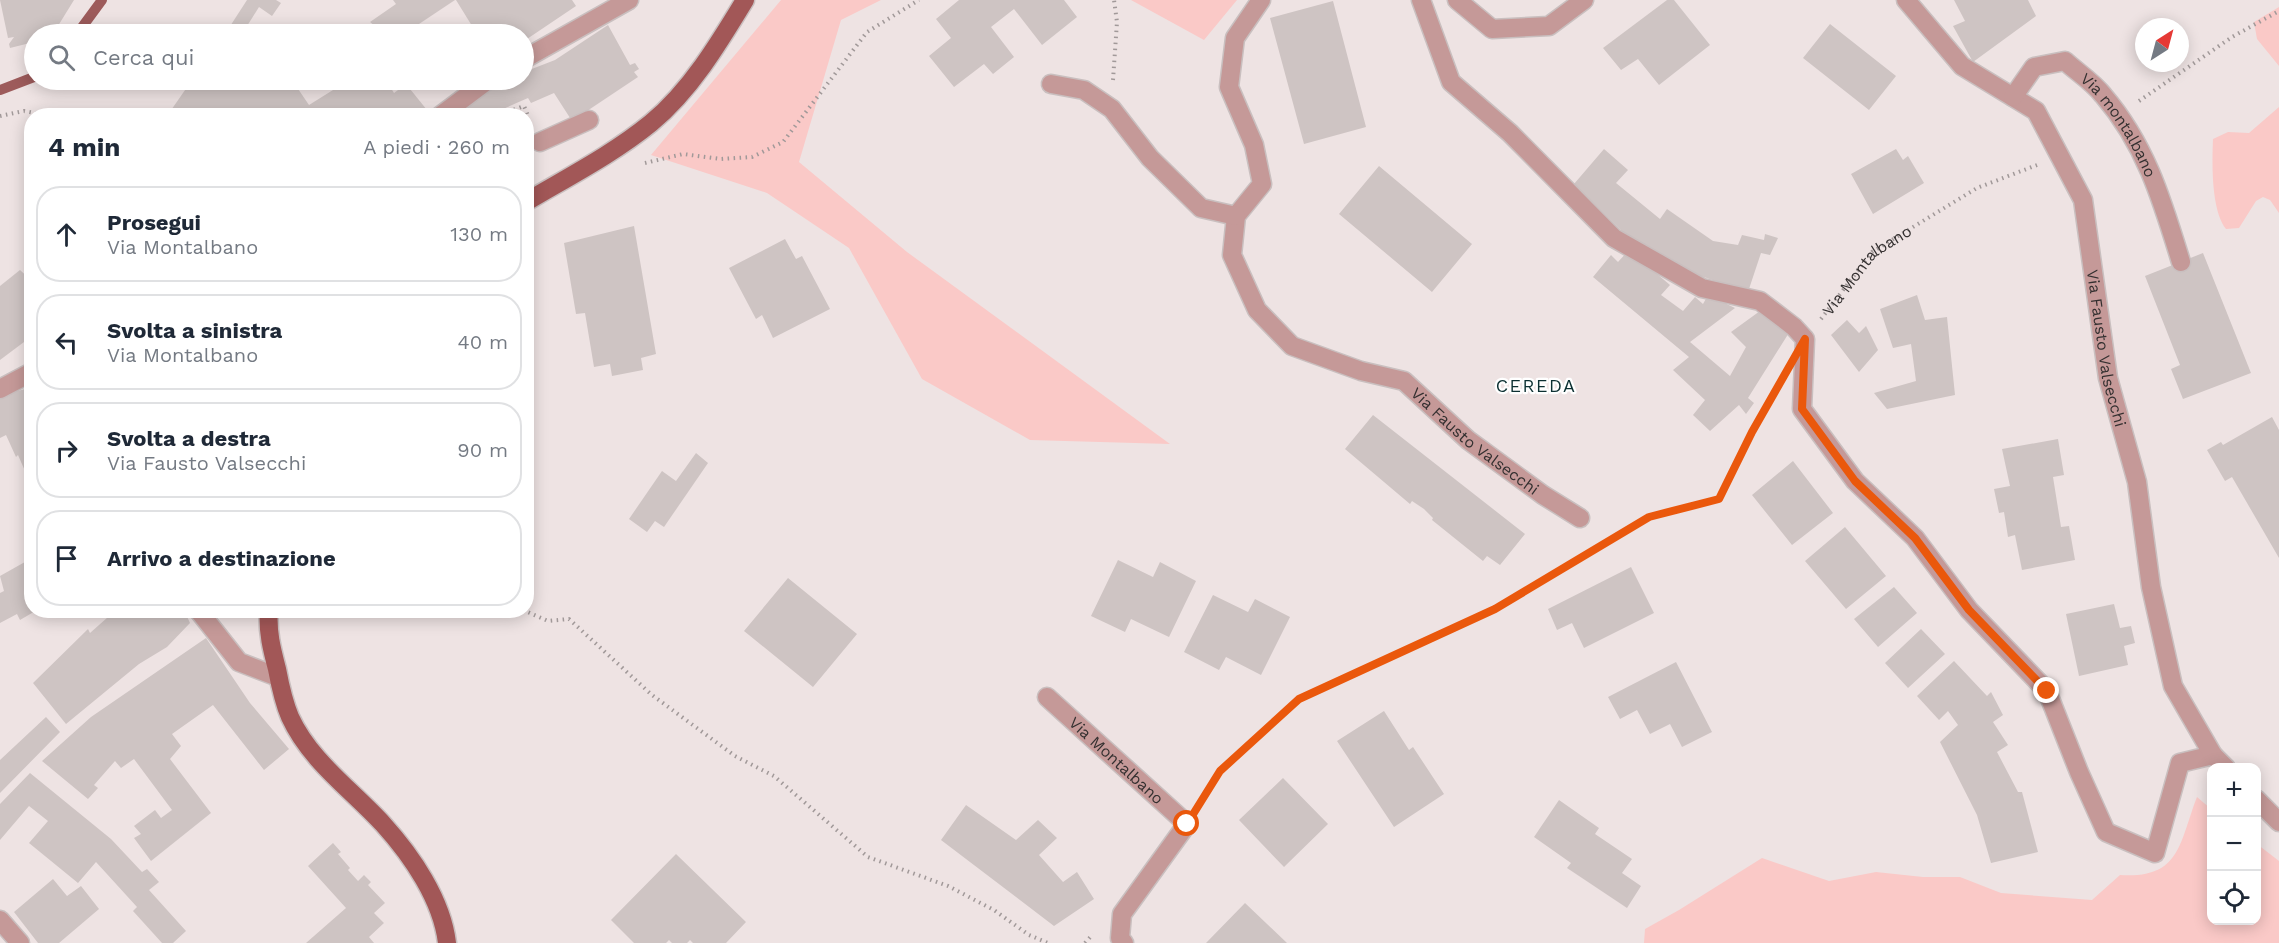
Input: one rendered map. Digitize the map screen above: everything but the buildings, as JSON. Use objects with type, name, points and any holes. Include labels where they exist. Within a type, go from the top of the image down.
[{"type":"main road","points":[[534,197],[628,140],[670,105],[688,84],[745,0]]},
{"type":"main road","points":[[269,618],[269,636],[290,718],[313,751],[396,841],[429,889],[450,941]]},
{"type":"street","points":[[534,53],[628,0]]},
{"type":"street","points":[[1051,84],[1084,90],[1112,109],[1150,159],[1201,208],[1236,216],[1262,184],[1254,145],[1229,87],[1235,38],[1261,0]]},
{"type":"street","points":[[1421,0],[1451,82],[1510,133],[1614,238],[1702,288],[1760,301],[1794,327],[1805,339]]},
{"type":"street","points":[[1457,0],[1492,28],[1549,26],[1584,0]]},
{"type":"street","name":"Via Fausto Valsecchi","points":[[1805,339],[1802,409],[1855,481],[1915,538],[1969,610],[2047,691],[2106,832],[2155,853],[2180,763],[2220,761],[2173,686],[2151,587],[2137,482],[2109,378],[2083,200],[2036,111],[1962,66],[1906,0]]},
{"type":"street","name":"Via montalbano","points":[[2013,97],[2034,67],[2065,61],[2102,93],[2138,143],[2158,187],[2181,262]]},
{"type":"street","points":[[451,108],[475,90]]},
{"type":"street","points":[[540,142],[589,120]]},
{"type":"street","name":"Via Fausto Valsecchi","points":[[1236,216],[1232,255],[1257,310],[1292,346],[1361,371],[1404,381],[1468,440],[1543,495],[1580,518]]},
{"type":"street","points":[[0,388],[24,376]]},
{"type":"street","points":[[204,618],[238,662],[278,677]]},
{"type":"street","name":"Via Montalbano","points":[[1047,697],[1187,824]]},
{"type":"street","points":[[2261,804],[2279,822]]},
{"type":"street","points":[[1124,943],[1120,938],[1122,914],[1187,824]]},
{"type":"street","points":[[0,920],[20,943]]},
{"type":"path","points":[[682,154],[721,159],[752,157],[783,142],[867,32],[919,0]]},
{"type":"path","points":[[1112,109],[1117,22],[1114,0]]},
{"type":"path","name":"Via Montalbano","points":[[2118,115],[2232,37],[2279,11]]},
{"type":"path","points":[[0,116],[24,111]]},
{"type":"path","name":"Via Montalbano","points":[[1805,339],[1872,252],[1977,188],[2060,156]]},
{"type":"path","points":[[1187,824],[1220,771],[1299,699],[1495,609],[1649,517],[1719,499],[1781,380]]},
{"type":"path","points":[[534,615],[548,621],[569,619],[652,695],[735,756],[774,776],[868,857],[948,886],[994,910],[1029,935],[1048,943]]},
{"type":"shaded area","points":[[781,0],[881,0],[841,20],[799,162],[907,252],[1170,444],[1030,440],[922,379],[849,248],[767,193],[651,155]]},
{"type":"shaded area","points":[[1131,0],[1237,0],[1204,40]]},
{"type":"shaded area","points":[[2279,7],[2279,66],[2257,39],[2254,22]]},
{"type":"shaded area","points":[[2279,107],[2279,213],[2270,200],[2263,197],[2256,201],[2239,228],[2226,229],[2221,221],[2215,199],[2213,139],[2228,132],[2249,133]]},
{"type":"shaded area","points":[[2197,797],[2207,806],[2207,925],[2261,925],[2261,847],[2279,861],[2279,943],[1644,943],[1645,929],[1762,858],[1829,881],[1876,872],[1923,877],[1960,877],[2001,893],[2092,900],[2120,875],[2140,875],[2155,871],[2166,864],[2175,855]]},
{"type":"waterway","points":[[84,24],[102,0]]},
{"type":"waterway","points":[[0,90],[24,81]]},
{"type":"district","name":"CEREDA","points":[[1536,386]]},
{"type":"route","points":[[1187,824],[1220,771],[1299,699],[1495,609],[1649,517],[1719,499],[1752,432],[1805,339],[1802,409],[1855,481],[1915,538],[1969,610],[2047,691]]}]
